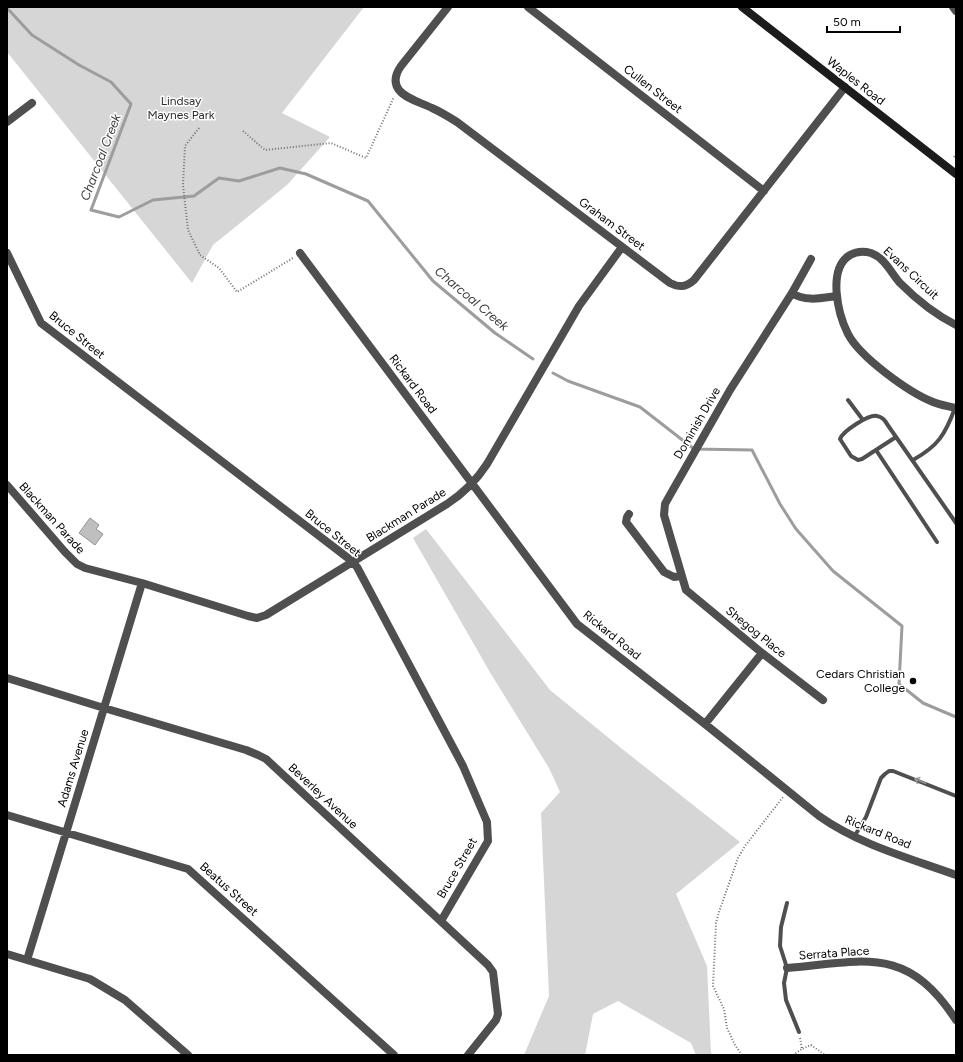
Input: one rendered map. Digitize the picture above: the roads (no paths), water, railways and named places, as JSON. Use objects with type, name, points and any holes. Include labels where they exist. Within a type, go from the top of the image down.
[{"type":"street","name":"Graham Street","points":[[448,7],[400,66],[396,79],[398,89],[408,96],[457,122],[670,283],[677,286],[683,287],[694,280],[845,87]]},
{"type":"street","name":"Cullen Street","points":[[528,7],[764,191]]},
{"type":"street","name":"Waples Road","points":[[742,7],[956,174]]},
{"type":"street","points":[[953,7],[956,11]]},
{"type":"street","points":[[7,122],[32,104]]},
{"type":"street","name":"Blackman Parade","points":[[7,485],[77,564],[85,568],[142,583],[248,616],[257,618],[266,615],[447,504],[473,484],[487,464],[579,306],[622,247]]},
{"type":"street","name":"Evans Circuit","points":[[955,408],[932,402],[914,392],[864,354],[848,334],[839,310],[837,296],[838,274],[843,262],[852,253],[865,252],[878,257],[907,289],[940,316],[956,325]]},
{"type":"street","name":"Bruce Street","points":[[7,253],[41,323],[352,562],[356,567],[463,766],[487,822],[488,841],[441,921]]},
{"type":"street","name":"Rickard Road","points":[[300,253],[577,624],[705,724],[824,820],[854,837],[956,875]]},
{"type":"street","name":"Dominish Drive","points":[[682,576],[666,522],[664,509],[665,504],[730,390],[811,259]]},
{"type":"street","points":[[792,292],[798,296],[812,299],[837,296]]},
{"type":"street","points":[[629,514],[626,522],[664,572],[669,575],[682,576]]},
{"type":"street","name":"Shegog Place","points":[[682,576],[686,590],[762,653],[823,700]]},
{"type":"street","name":"Adams Avenue","points":[[26,960],[142,583]]},
{"type":"street","points":[[705,724],[762,653]]},
{"type":"street","name":"Beverley Avenue","points":[[7,678],[258,754],[266,759],[488,965],[493,972],[498,1014],[496,1020],[468,1055]]},
{"type":"street","name":"Beatus Street","points":[[7,815],[188,869],[394,1055]]},
{"type":"street","points":[[7,954],[90,979],[125,1000],[188,1055]]},
{"type":"street","name":"Serrata Place","points":[[787,968],[867,961],[882,962],[897,966],[913,973],[926,983],[938,994],[956,1020]]},
{"type":"lane","points":[[848,400],[863,420]]},
{"type":"lane","points":[[913,460],[934,446],[946,430],[955,408]]},
{"type":"lane","points":[[896,437],[862,459],[855,460],[841,441],[841,436],[844,433],[863,420],[872,416],[881,418],[887,424],[913,460],[956,523]]},
{"type":"lane","points":[[876,450],[937,542]]},
{"type":"lane","points":[[854,837],[866,817],[881,778],[889,771],[893,771],[956,796]]},
{"type":"lane","name":"Serrata Place","points":[[787,903],[780,936],[782,954],[787,968],[784,983],[786,1000],[799,1032]]},
{"type":"waterway","name":"Charcoal Creek","points":[[7,8],[32,35],[79,65],[111,82],[131,104],[91,210],[119,217],[153,200],[194,196],[219,178],[239,181],[280,168],[306,174],[368,201],[433,281],[495,333],[533,359]]},
{"type":"waterway","name":"Charcoal Creek","points":[[553,373],[568,381],[640,407],[694,449],[752,450],[780,504],[796,529],[833,571],[902,626],[899,684],[923,703],[956,717]]},
{"type":"place","name":"Cedars Christian College","points":[[913,681]]},
{"type":"park label","name":"Lindsay Maynes Park","points":[[181,108]]}]
